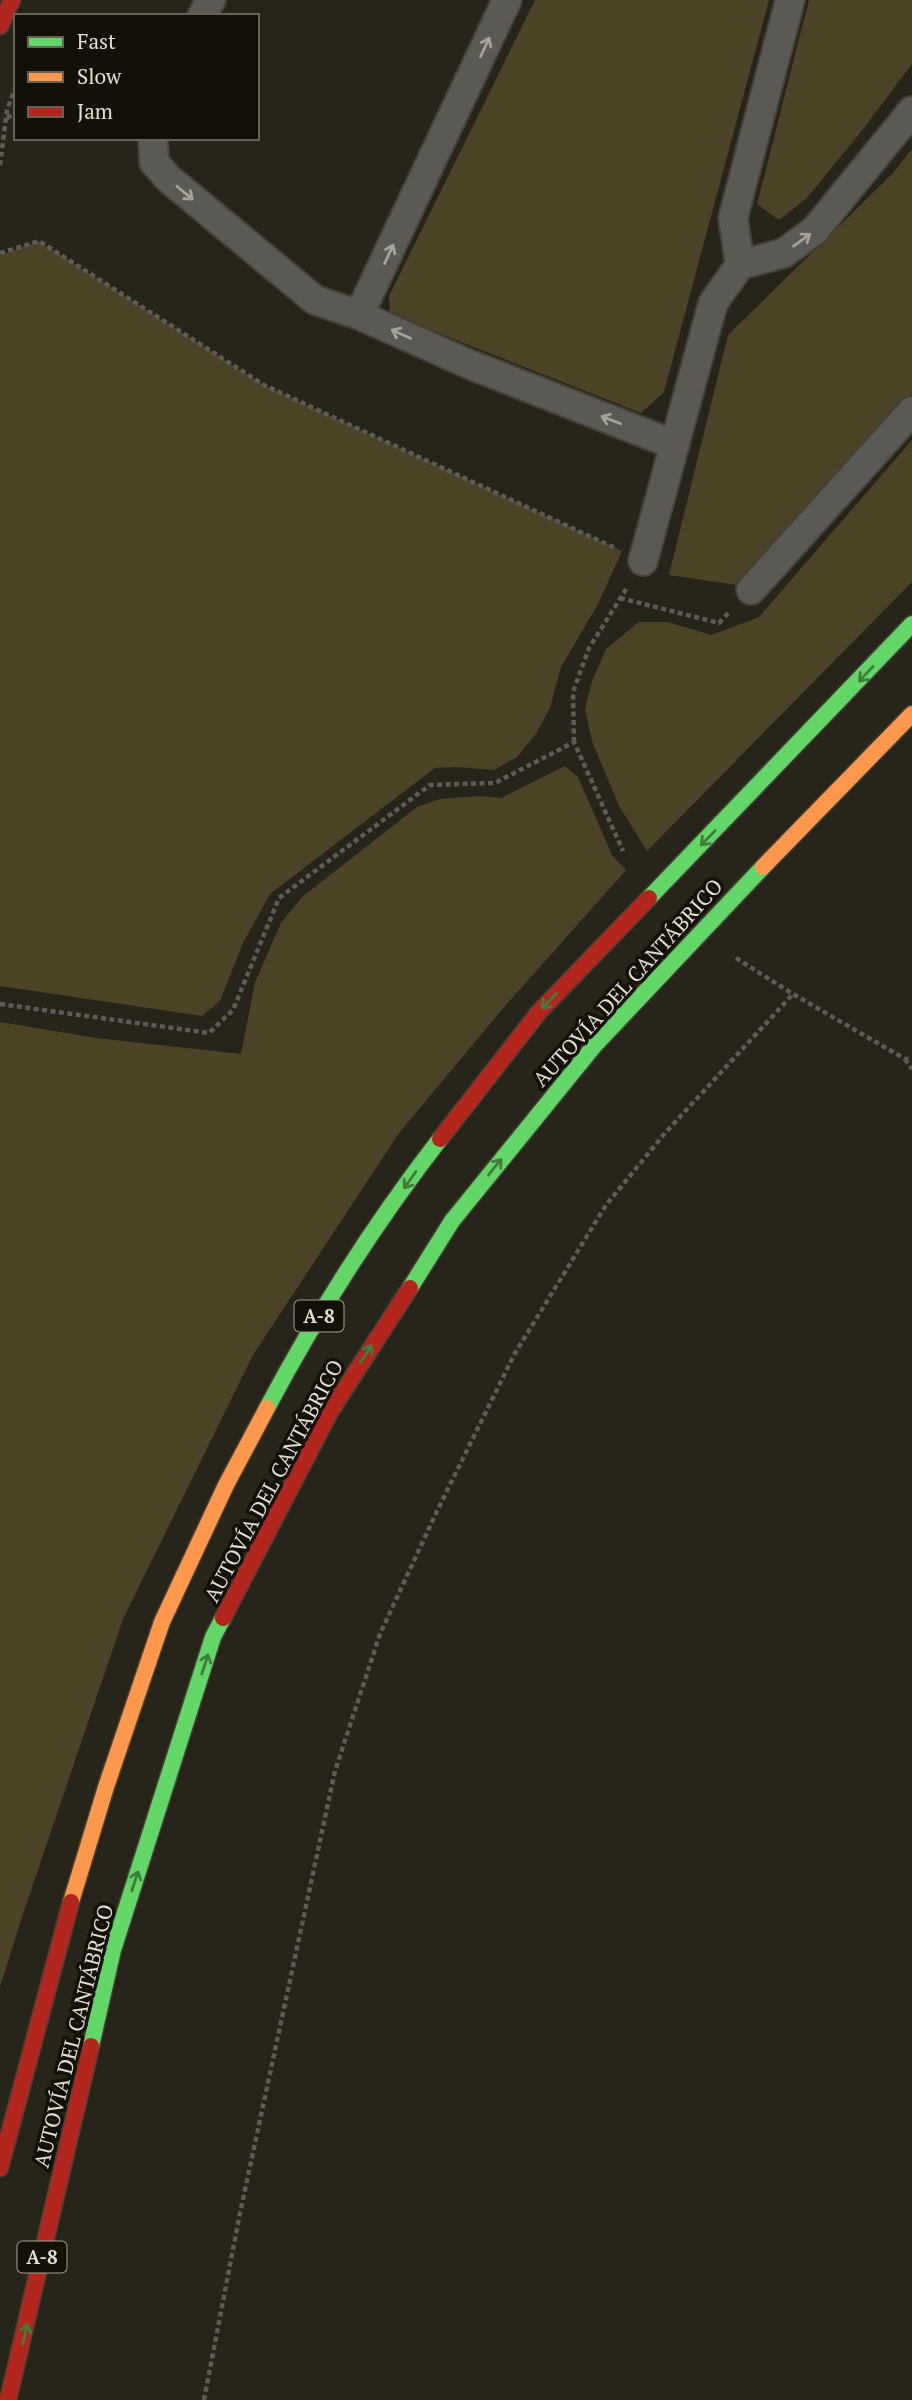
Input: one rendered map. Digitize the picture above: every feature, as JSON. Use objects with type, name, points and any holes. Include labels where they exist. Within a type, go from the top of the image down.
[{"type":"main road","points":[[0,26],[12,0]]},
{"type":"main road","name":"AUTOVÍA DEL CANTÁBRICO","points":[[0,2168],[62,1930],[106,1787],[162,1622],[226,1485],[296,1353],[375,1229],[539,1012],[912,624]]},
{"type":"main road","name":"AUTOVÍA DEL CANTÁBRICO","points":[[8,2400],[113,1950],[213,1637],[330,1412],[452,1221],[594,1046],[912,714]]},
{"type":"street","points":[[359,315],[507,0]]},
{"type":"street","points":[[740,265],[733,218],[790,0]]},
{"type":"street","points":[[632,556],[675,445],[713,303],[740,265],[784,253],[816,230],[912,111]]},
{"type":"street","points":[[153,140],[154,162],[169,179],[315,300],[359,315],[471,365],[675,445]]},
{"type":"street","points":[[751,590],[912,411]]},
{"type":"path","points":[[0,166],[6,119],[14,93]]},
{"type":"path","points":[[6,119],[14,114]]},
{"type":"path","points":[[0,253],[39,241],[264,385],[632,556],[620,598],[589,648],[572,692],[574,742],[623,851]]},
{"type":"path","points":[[620,598],[719,623],[751,590]]},
{"type":"path","points":[[0,1004],[209,1033],[233,1010],[279,898],[430,785],[495,782],[574,742]]},
{"type":"path","points":[[736,958],[793,994],[909,1059],[912,1069]]},
{"type":"path","points":[[204,2400],[240,2213],[335,1771],[380,1634],[514,1355],[606,1205],[666,1132],[793,994]]},
{"type":"shaded area","points":[[535,0],[769,0],[664,392],[641,413],[390,314],[389,296]]},
{"type":"shaded area","points":[[809,0],[912,0],[912,64],[807,198],[779,220],[757,204]]},
{"type":"shaded area","points":[[912,149],[912,395],[737,585],[669,575],[728,335],[892,174]]},
{"type":"shaded area","points":[[39,241],[264,385],[622,551],[598,604],[561,667],[550,708],[536,734],[517,757],[494,770],[435,768],[270,894],[243,943],[220,1001],[202,1016],[0,986],[0,255]]},
{"type":"shaded area","points":[[912,440],[912,582],[647,851],[619,806],[592,741],[585,709],[592,681],[606,649],[639,622],[667,622],[712,635],[759,617]]},
{"type":"shaded area","points":[[565,766],[578,777],[612,855],[626,870],[505,1006],[399,1133],[253,1355],[123,1619],[0,1987],[0,1022],[96,1038],[241,1054],[255,982],[281,923],[302,897],[417,807],[440,799],[479,796],[501,798]]},
{"type":"traffic: fast","points":[[649,898],[912,624]]},
{"type":"traffic: fast","points":[[410,1288],[452,1221],[594,1046],[763,867]]},
{"type":"traffic: fast","points":[[267,1408],[348,1270],[440,1139]]},
{"type":"traffic: fast","points":[[91,2046],[113,1950],[213,1637],[223,1618]]},
{"type":"traffic: slow","points":[[763,867],[912,714]]},
{"type":"traffic: slow","points":[[71,1902],[106,1787],[162,1622],[226,1485],[267,1408]]},
{"type":"traffic: jam","points":[[0,26],[12,0]]},
{"type":"traffic: jam","points":[[440,1139],[539,1012],[649,898]]},
{"type":"traffic: jam","points":[[223,1618],[330,1412],[410,1288]]},
{"type":"traffic: jam","points":[[0,2168],[71,1902]]},
{"type":"traffic: jam","points":[[8,2400],[91,2046]]}]
